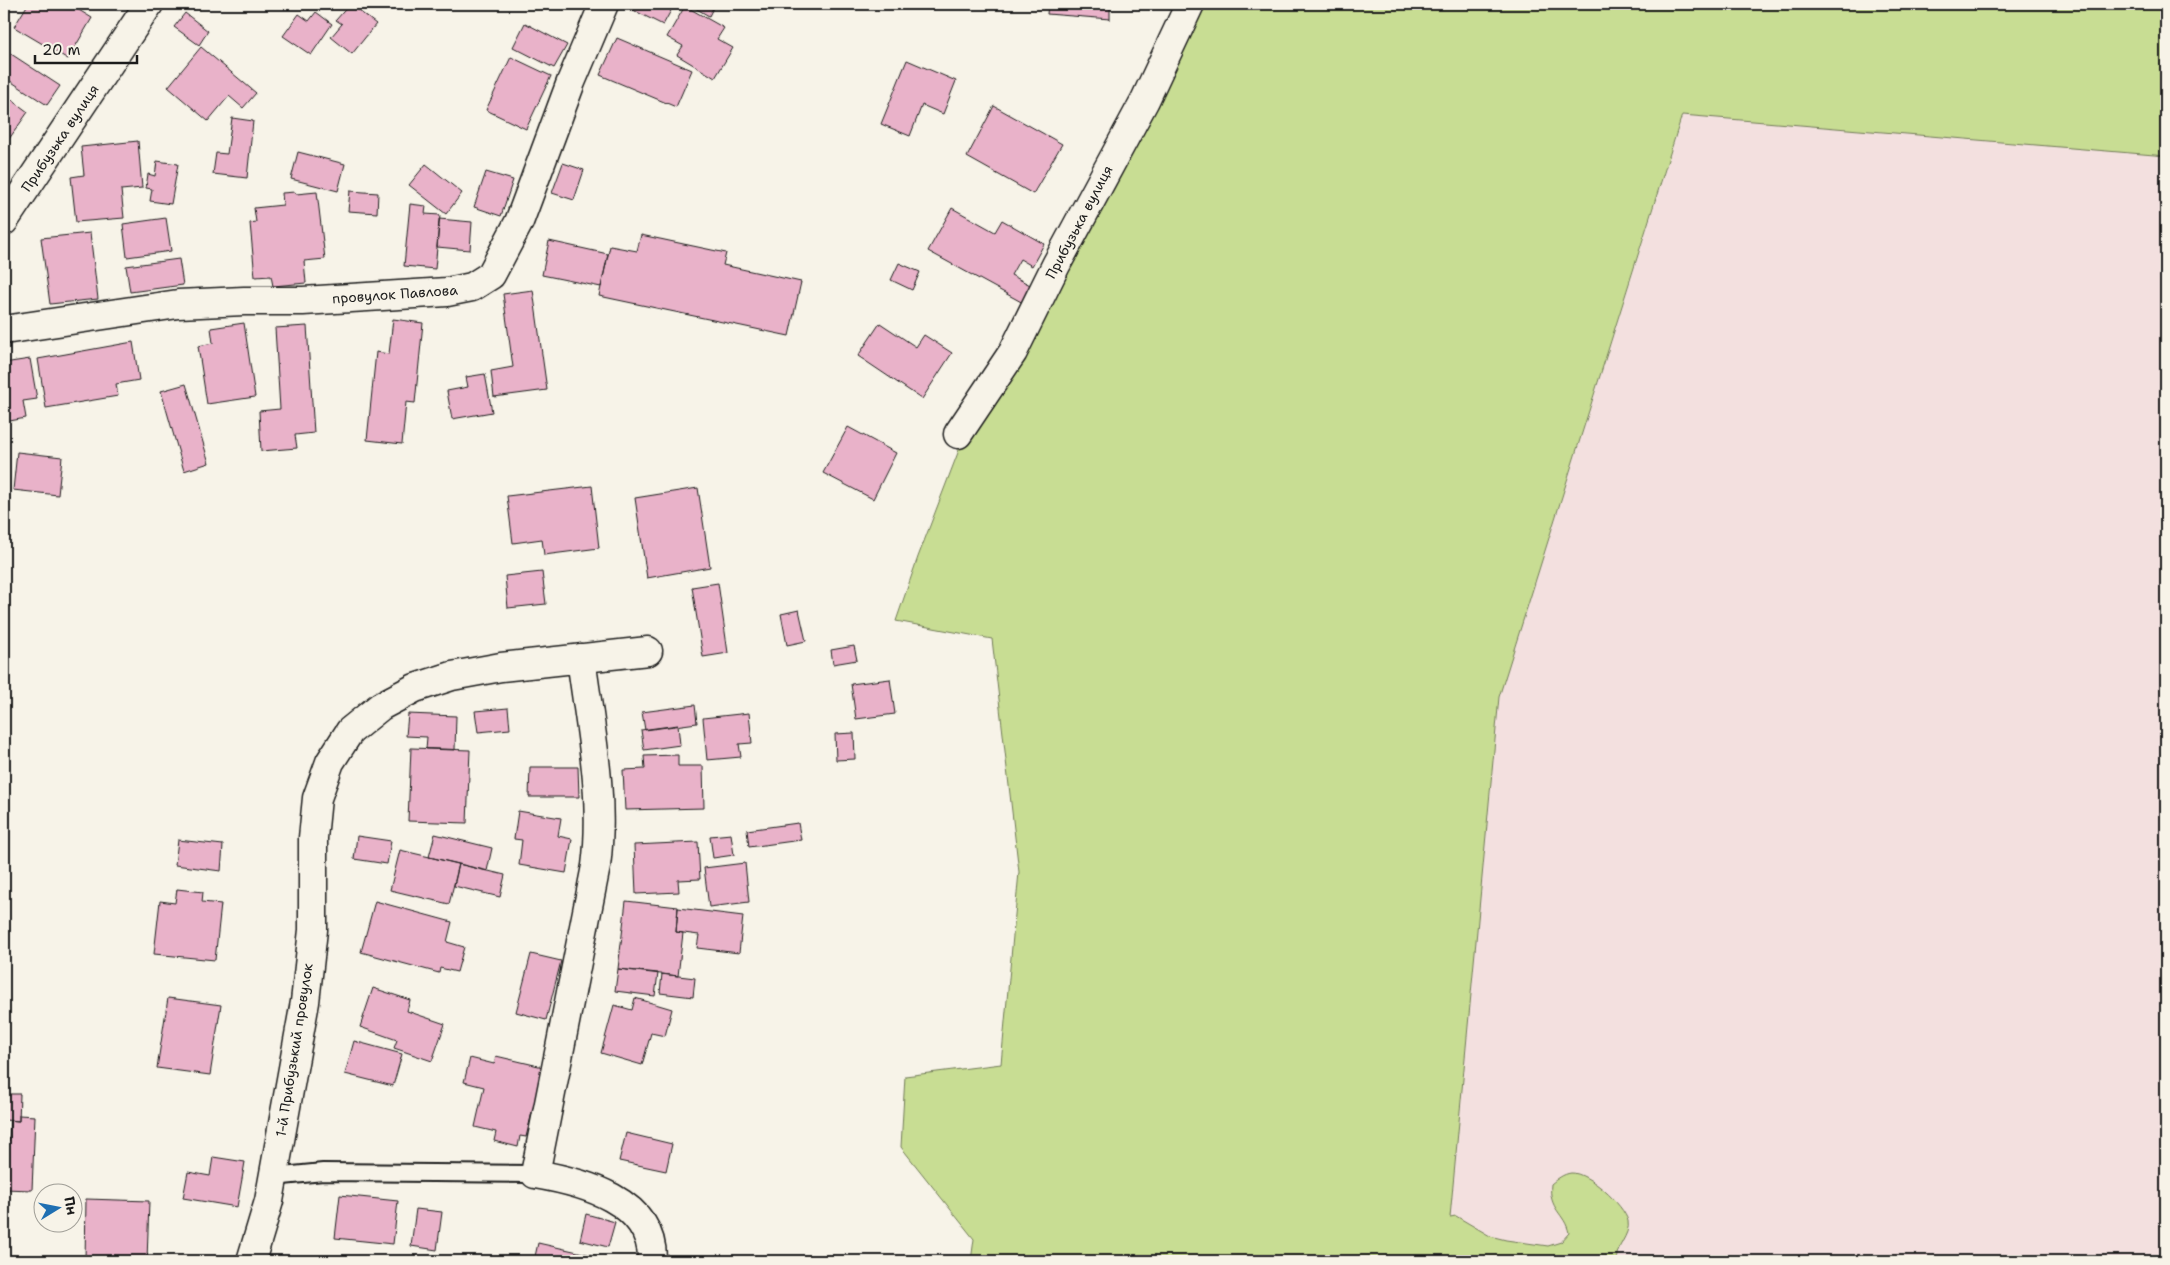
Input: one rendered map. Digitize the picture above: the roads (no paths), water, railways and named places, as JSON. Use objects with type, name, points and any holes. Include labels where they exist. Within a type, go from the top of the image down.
[{"type":"street","name":"Прибузька вулиця","points":[[4,221],[149,4]]},
{"type":"street","name":"провулок Павлова","points":[[4,330],[178,304],[244,300],[303,301],[447,292],[484,281],[491,275],[519,222],[571,82],[604,4]]},
{"type":"street","name":"Прибузька вулиця","points":[[958,434],[1013,352],[1056,264],[1145,100],[1190,4]]},
{"type":"street","name":"1-й Прибузький провулок","points":[[251,1261],[269,1201],[305,1002],[313,930],[312,838],[317,798],[330,762],[350,731],[381,706],[414,688],[452,676],[501,667],[648,651]]},
{"type":"street","points":[[581,658],[600,803],[600,836],[596,866],[534,1174],[566,1180],[615,1198],[633,1214],[647,1233],[652,1261]]},
{"type":"lane","points":[[273,1177],[324,1172],[534,1174]]}]
